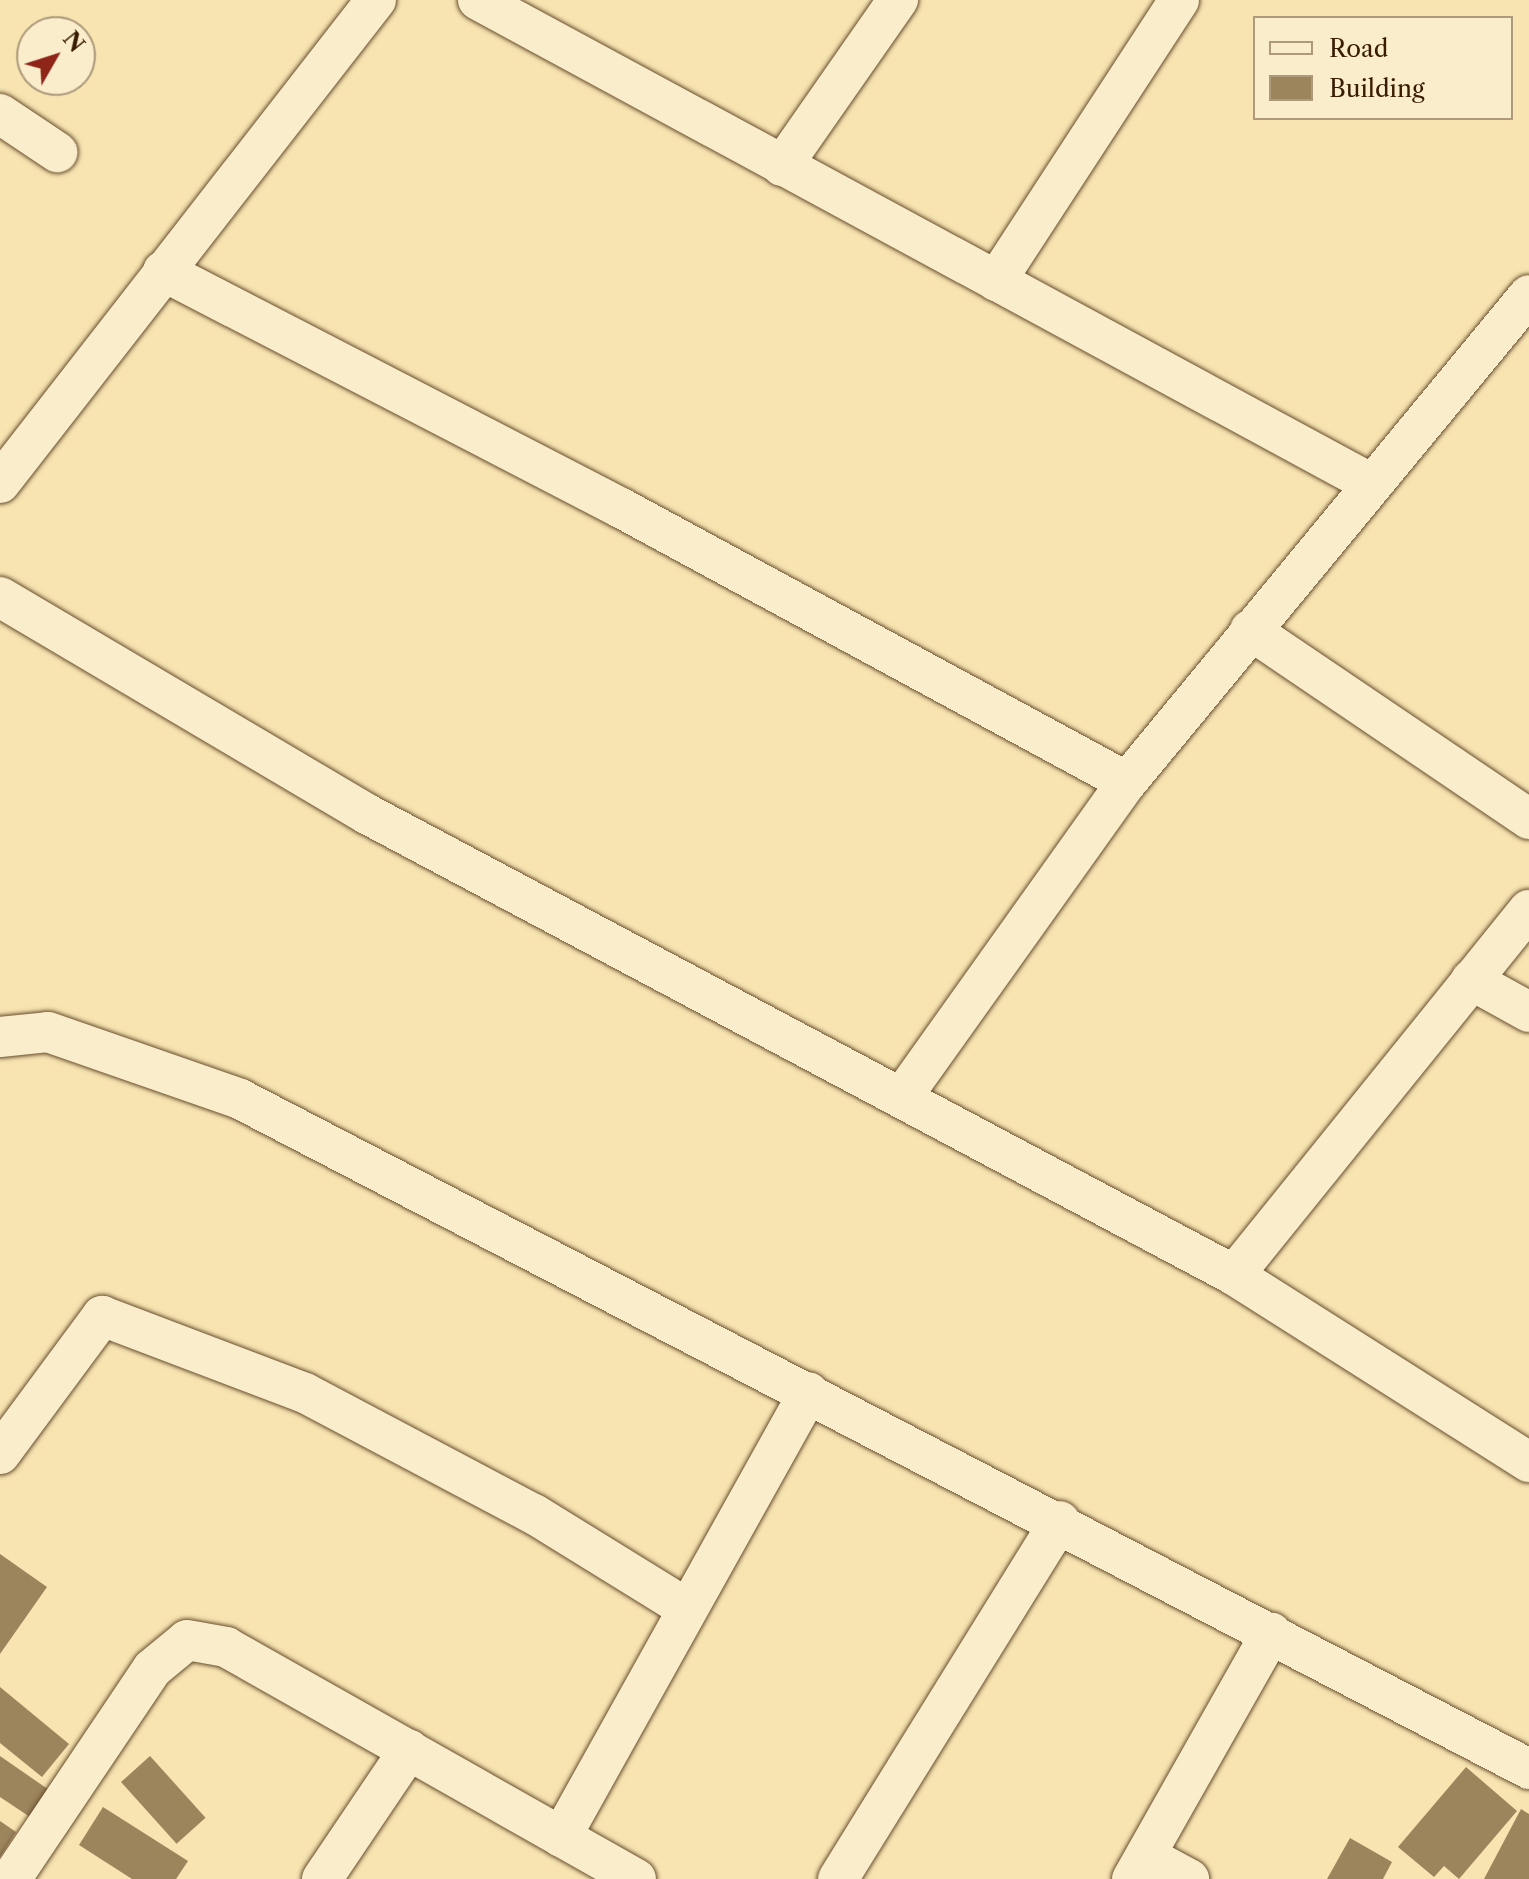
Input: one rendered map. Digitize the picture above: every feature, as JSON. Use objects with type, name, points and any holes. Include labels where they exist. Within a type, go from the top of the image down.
[{"type":"street","points":[[0,483],[376,0]]},
{"type":"street","points":[[478,0],[1370,483]]},
{"type":"street","points":[[782,166],[898,0]]},
{"type":"street","points":[[996,281],[1179,0]]},
{"type":"street","points":[[0,114],[57,152]]},
{"type":"street","points":[[163,271],[621,508],[1127,782]]},
{"type":"street","points":[[902,1097],[1127,782],[1370,483],[1529,295]]},
{"type":"street","points":[[0,597],[367,814],[1234,1275],[1529,1462]]},
{"type":"street","points":[[1250,630],[1529,819]]},
{"type":"street","points":[[1234,1275],[1529,910]]},
{"type":"street","points":[[1471,980],[1529,1012]]},
{"type":"street","points":[[0,1037],[48,1032],[240,1099],[1060,1521],[1529,1769]]},
{"type":"street","points":[[0,1454],[102,1316],[305,1393],[534,1514],[683,1606]]},
{"type":"street","points":[[561,1837],[683,1606],[809,1392]]},
{"type":"street","points":[[838,1879],[1060,1521]]},
{"type":"street","points":[[1189,1879],[1139,1867],[1271,1633]]},
{"type":"street","points":[[11,1879],[152,1669],[187,1640],[226,1647],[636,1879]]},
{"type":"street","points":[[322,1879],[409,1750]]},
{"type":"building","points":[[0,1554],[47,1587],[0,1654]]},
{"type":"building","points":[[0,1687],[69,1744],[42,1777],[0,1743]]},
{"type":"building","points":[[0,1756],[52,1792],[33,1819],[0,1797]]},
{"type":"building","points":[[150,1756],[206,1818],[177,1844],[121,1782]]},
{"type":"building","points":[[1466,1767],[1517,1811],[1459,1879],[1444,1866],[1434,1877],[1398,1847]]},
{"type":"building","points":[[103,1807],[188,1861],[176,1879],[132,1879],[79,1845]]},
{"type":"building","points":[[1521,1809],[1529,1814],[1529,1879],[1484,1879]]},
{"type":"building","points":[[0,1821],[16,1832],[0,1857]]},
{"type":"building","points":[[1350,1838],[1392,1862],[1383,1879],[1327,1879]]}]
